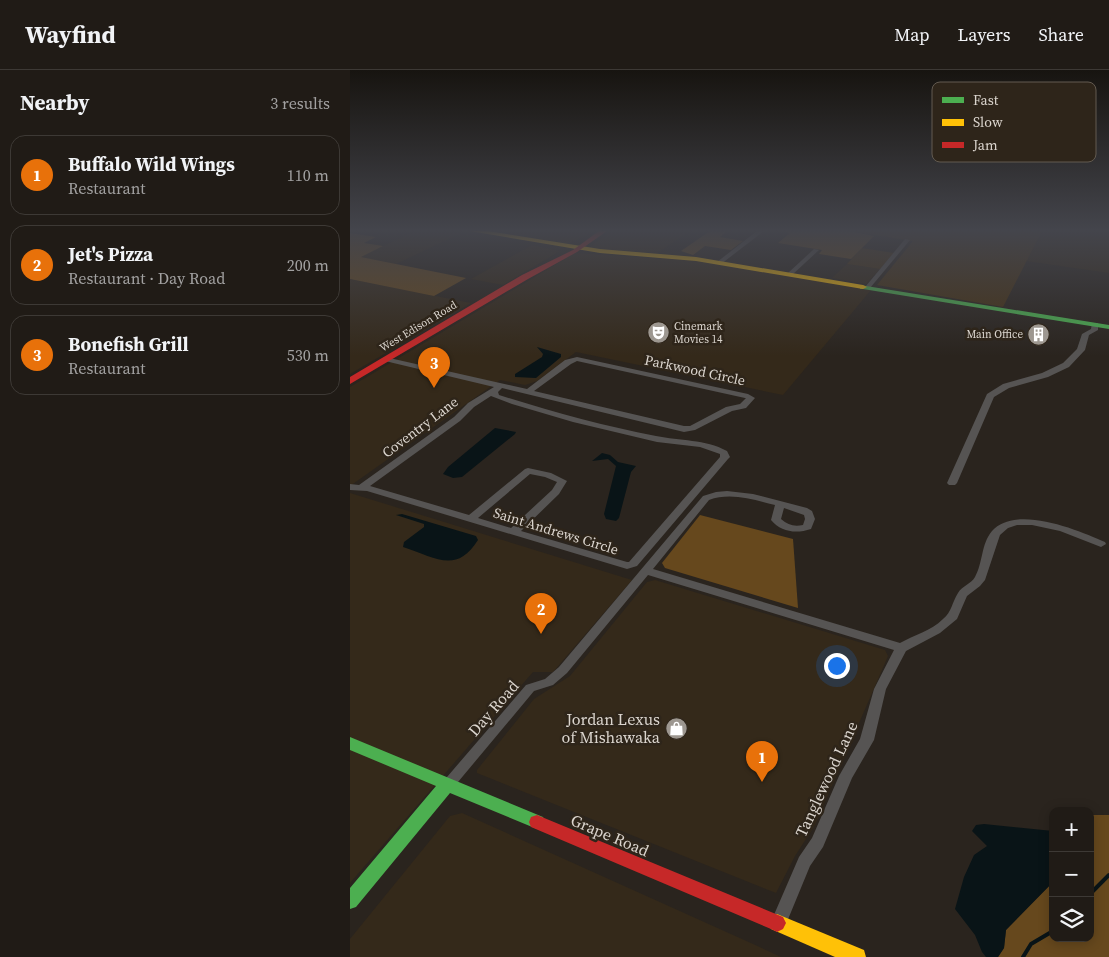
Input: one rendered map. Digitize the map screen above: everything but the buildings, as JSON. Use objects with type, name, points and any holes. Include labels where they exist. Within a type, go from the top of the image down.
[{"type":"main road","name":"West Edison Road","points":[[350,381],[533,272]]},
{"type":"main road","points":[[780,272],[1109,327]]},
{"type":"main road","name":"Grape Road","points":[[350,743],[857,957]]},
{"type":"main road","points":[[350,901],[448,784]]},
{"type":"street","points":[[868,287],[880,272]]},
{"type":"street","points":[[1083,322],[1082,328],[1086,334]]},
{"type":"street","points":[[952,483],[990,396],[1006,386],[1044,376],[1066,365],[1081,350],[1086,334],[1094,330],[1096,325]]},
{"type":"street","name":"Parkwood Circle","points":[[384,361],[402,368],[430,369],[498,388],[528,392],[684,429],[692,428],[729,408],[743,406],[751,398],[577,359],[568,362],[528,392]]},
{"type":"street","name":"Coventry Lane","points":[[362,487],[457,419],[471,405],[498,388]]},
{"type":"street","name":"Saint Andrews Circle","points":[[350,487],[362,487],[622,565],[633,564],[725,457],[724,452],[709,446],[653,438],[536,410],[495,396],[498,388]]},
{"type":"street","points":[[471,519],[528,470],[548,475],[562,482],[556,492],[513,532]]},
{"type":"street","name":"Day Road","points":[[448,784],[530,688],[549,682],[563,670],[700,504],[714,494],[731,493],[780,505]]},
{"type":"street","points":[[646,571],[901,648],[939,628],[953,617],[962,593],[978,581],[996,533],[1004,527],[1018,523],[1035,523],[1078,533],[1101,544]]},
{"type":"street","name":"Tanglewood Lane","points":[[778,924],[804,862],[818,842],[846,776],[867,740],[880,689],[901,648]]},
{"type":"shaded area","points":[[350,272],[438,272],[466,278],[434,296],[350,279]]},
{"type":"shaded area","points":[[483,272],[524,272],[503,285],[471,279]]},
{"type":"shaded area","points":[[542,272],[767,272],[871,290],[783,395],[576,352],[537,381],[525,385],[500,380],[350,486],[350,387]]},
{"type":"shaded area","points":[[838,272],[877,272],[866,284],[832,278]]},
{"type":"shaded area","points":[[887,272],[1021,272],[1003,307],[877,285]]},
{"type":"shaded area","points":[[350,279],[471,303],[350,374]]},
{"type":"shaded area","points":[[537,347],[561,354],[561,357],[536,378],[515,377],[515,374],[542,357],[543,354]]},
{"type":"shaded area","points":[[495,428],[516,432],[462,477],[453,478],[443,474],[448,467]]},
{"type":"shaded area","points":[[602,453],[610,455],[618,462],[636,466],[631,472],[619,518],[616,521],[606,519],[604,514],[616,466],[608,459],[592,461]]},
{"type":"shaded area","points":[[350,493],[632,580],[553,672],[533,672],[350,883]]},
{"type":"shaded area","points":[[402,514],[476,536],[478,540],[470,551],[453,560],[444,560],[425,555],[403,547],[404,542],[424,527],[424,524],[396,515]]},
{"type":"shaded area","points":[[700,515],[793,539],[798,608],[665,568],[662,563]]},
{"type":"shaded area","points":[[655,580],[885,650],[888,656],[815,825],[795,856],[776,893],[477,773],[477,770],[534,699],[570,676],[647,582]]},
{"type":"shaded area","points":[[462,813],[781,957],[350,957],[350,939],[450,816]]},
{"type":"shaded area","points":[[1094,815],[1109,815],[1109,957],[998,957],[1004,948],[1006,930],[1049,886],[1049,942],[1094,942]]},
{"type":"shaded area","points":[[984,824],[1049,831],[1049,886],[1006,930],[1004,948],[998,957],[986,957],[975,935],[955,909],[964,877],[974,855],[987,846],[972,831],[976,825]]},
{"type":"waterway","points":[[1094,890],[1109,875]]},
{"type":"waterway","points":[[1023,957],[1031,944],[1049,933]]},
{"type":"traffic: fast","points":[[863,287],[1109,327]]},
{"type":"traffic: fast","points":[[350,743],[537,822]]},
{"type":"traffic: fast","points":[[350,901],[448,784]]},
{"type":"traffic: slow","points":[[776,272],[863,287]]},
{"type":"traffic: slow","points":[[777,923],[857,957]]},
{"type":"traffic: jam","points":[[350,381],[534,272]]},
{"type":"traffic: jam","points":[[537,822],[777,923]]},
{"type":"place","name":"Cinemark Movies 14","points":[[658,332]]},
{"type":"place","name":"Main Office","points":[[1039,334]]},
{"type":"place","name":"Bonefish Grill","points":[[434,388]]},
{"type":"place","name":"Jet's Pizza","points":[[541,634]]},
{"type":"place","name":"Jordan Lexus of Mishawaka","points":[[676,728]]},
{"type":"place","name":"Buffalo Wild Wings","points":[[762,782]]}]
